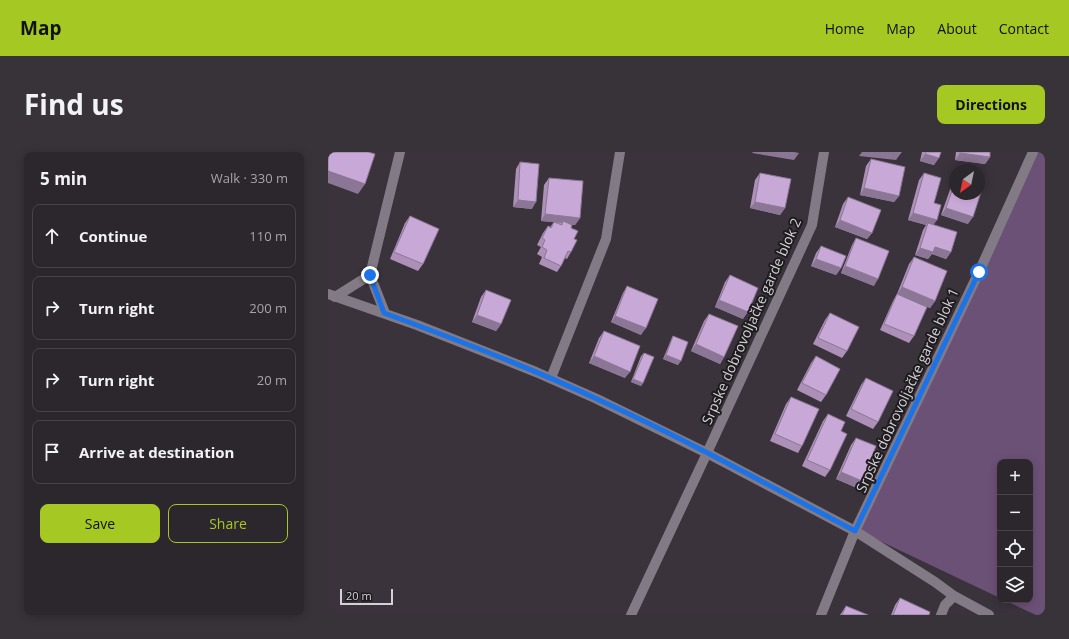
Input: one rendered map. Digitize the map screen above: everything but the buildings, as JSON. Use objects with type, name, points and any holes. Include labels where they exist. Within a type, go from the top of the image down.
[{"type":"street","points":[[384,313],[370,275],[400,152]]},
{"type":"street","points":[[551,378],[606,239],[620,152]]},
{"type":"street","name":"Srpske dobrovoljačke garde blok 2","points":[[632,615],[812,225],[824,152]]},
{"type":"street","name":"Srpske dobrovoljačke garde blok 1","points":[[821,615],[855,531],[979,272],[1033,152]]},
{"type":"street","points":[[332,296],[370,275]]},
{"type":"street","points":[[332,296],[384,313],[551,378],[597,399],[708,453],[855,531],[935,582],[954,596],[989,615]]},
{"type":"street","points":[[941,615],[945,605],[954,596]]},
{"type":"shaded area","points":[[1038,152],[1045,152],[1045,615],[1036,615],[1010,603],[1033,603],[1033,459],[997,459],[997,597],[859,531]]},
{"type":"route","points":[[370,275],[384,313],[536,372],[597,399],[708,453],[855,531],[979,272]]}]
